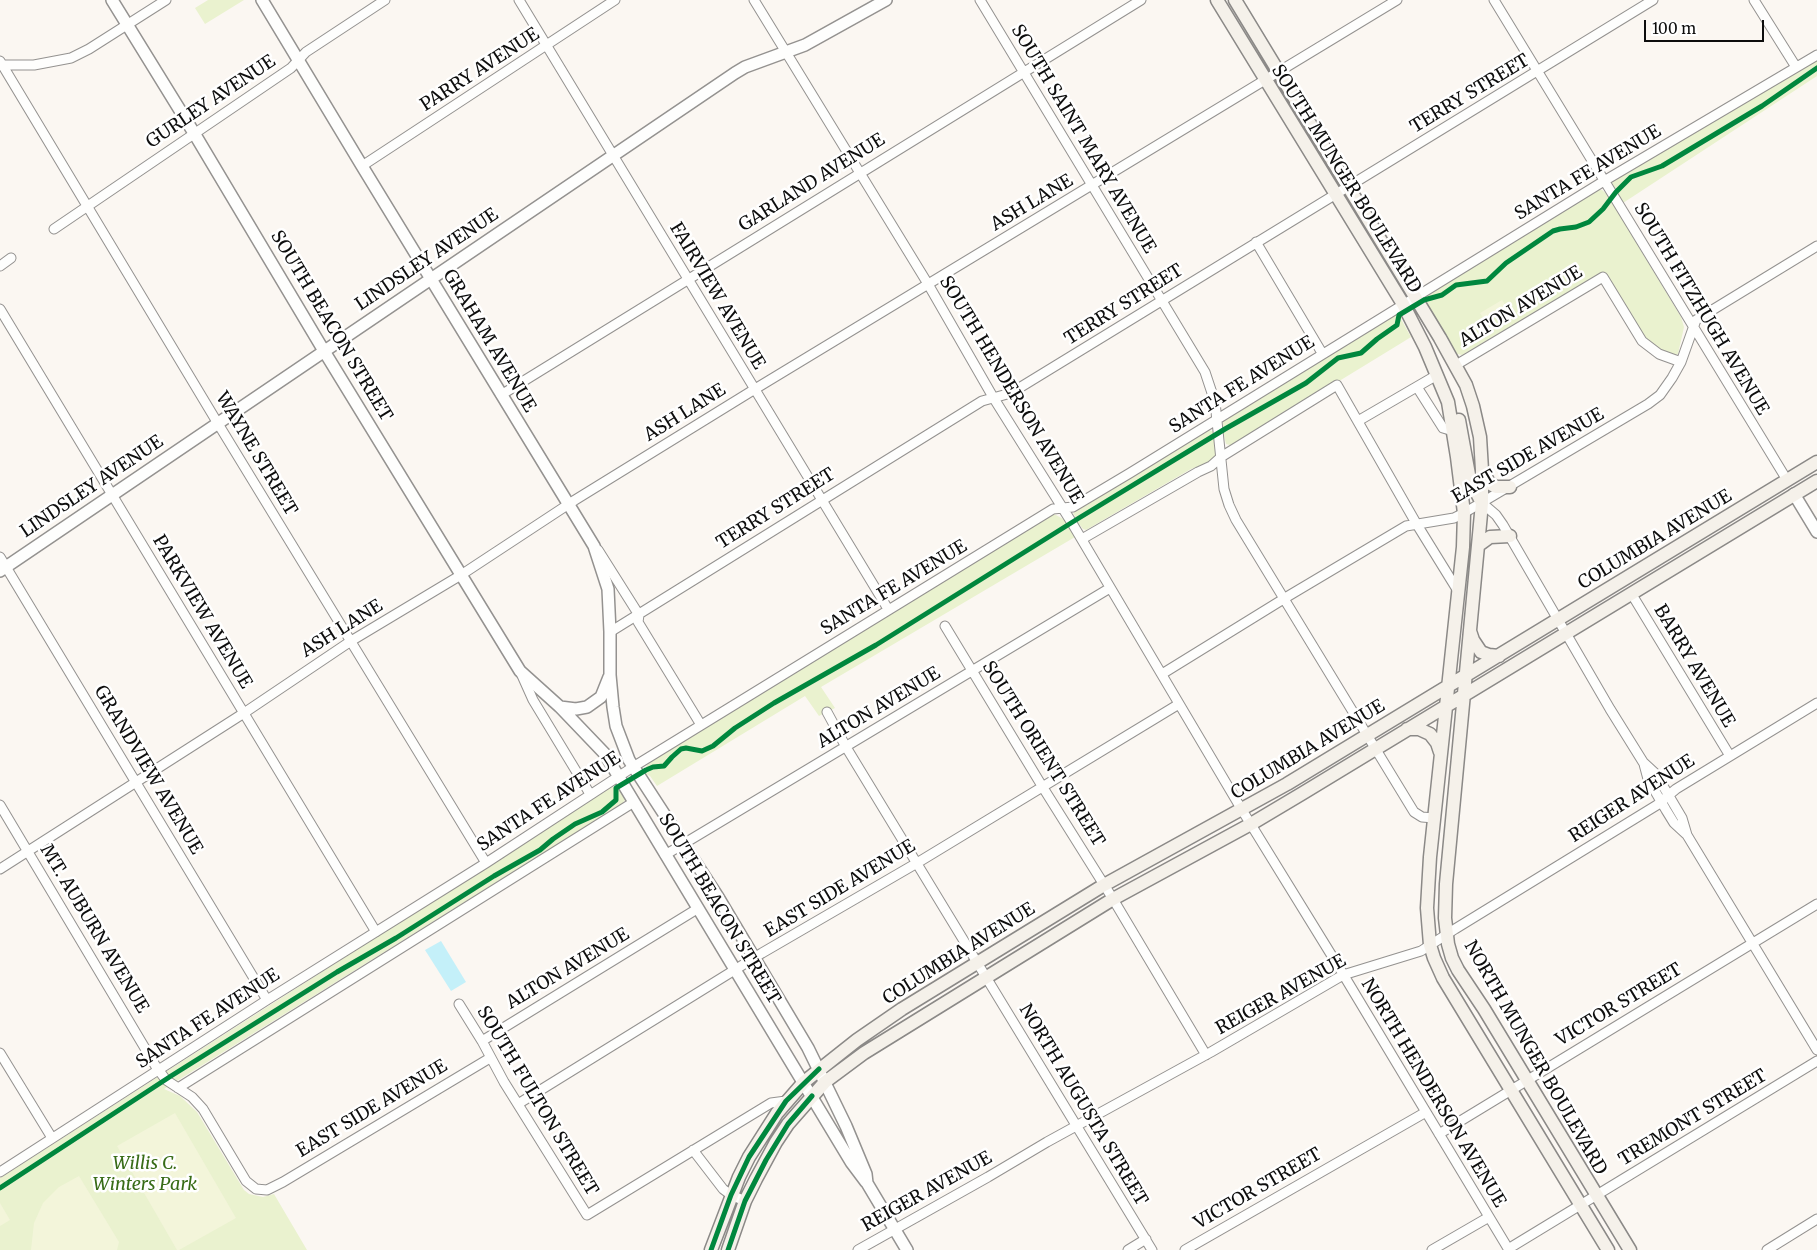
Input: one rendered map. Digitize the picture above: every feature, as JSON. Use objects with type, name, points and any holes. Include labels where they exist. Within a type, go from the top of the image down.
[{"type":"main road","name":"SOUTH MUNGER BOULEVARD","points":[[1217,0],[1403,304],[1448,402],[1464,513],[1463,547],[1446,706]]},
{"type":"main road","name":"SOUTH MUNGER BOULEVARD","points":[[1234,0],[1456,365],[1466,385],[1473,406],[1480,437],[1482,503],[1464,695]]},
{"type":"main road","points":[[1448,402],[1457,413],[1464,439],[1470,480],[1482,503]]},
{"type":"main road","name":"COLUMBIA AVENUE","points":[[711,1250],[731,1195],[749,1157],[786,1101],[819,1069],[880,1024],[1104,885],[1242,810],[1500,656],[1817,462]]},
{"type":"main road","points":[[1482,470],[1488,481],[1492,484],[1510,487]]},
{"type":"main road","points":[[1787,480],[1794,494]]},
{"type":"main road","name":"COLUMBIA AVENUE","points":[[728,1250],[745,1201],[776,1142],[788,1124],[826,1082],[864,1052],[1113,900],[1251,824],[1817,481]]},
{"type":"main road","points":[[1464,513],[1470,532],[1470,564],[1475,574]]},
{"type":"main road","points":[[1479,544],[1490,537],[1510,536]]},
{"type":"main road","points":[[1690,539],[1698,552]]},
{"type":"main road","points":[[1469,628],[1473,640],[1481,652],[1500,656]]},
{"type":"main road","name":"NORTH MUNGER BOULEVARD","points":[[1464,695],[1446,892],[1446,934],[1452,958],[1630,1250]]},
{"type":"main road","name":"NORTH MUNGER BOULEVARD","points":[[1446,706],[1427,908],[1430,945],[1443,978],[1608,1250]]},
{"type":"main road","points":[[1407,729],[1419,730],[1430,734],[1437,743],[1441,753]]},
{"type":"street","name":"SOUTH BEACON STREET","points":[[112,0],[520,671],[533,700],[590,794]]},
{"type":"street","points":[[1,64],[34,65],[71,58],[89,50],[166,0]]},
{"type":"street","name":"GRAHAM AVENUE","points":[[262,0],[568,505],[639,615],[638,622],[701,725]]},
{"type":"street","name":"GURLEY AVENUE","points":[[54,229],[291,68],[306,52],[384,0]]},
{"type":"street","name":"FAIRVIEW AVENUE","points":[[519,0],[888,610]]},
{"type":"street","name":"PARRY AVENUE","points":[[362,166],[615,0]]},
{"type":"street","name":"SOUTH HENDERSON AVENUE","points":[[754,0],[928,284],[993,397],[1082,539],[1251,824]]},
{"type":"street","name":"LINDSLEY AVENUE","points":[[2,565],[111,495],[735,73],[745,67],[821,38],[886,0]]},
{"type":"street","name":"SOUTH SAINT MARY AVENUE","points":[[980,0],[1205,372],[1211,385],[1218,418],[1224,488],[1229,506],[1414,812],[1422,817],[1434,818]]},
{"type":"street","name":"GARLAND AVENUE","points":[[501,395],[1141,0]]},
{"type":"street","name":"ASH LANE","points":[[0,869],[244,713],[351,641],[460,575],[568,505],[755,389],[1397,0]]},
{"type":"street","name":"SOUTH FITZHUGH AVENUE","points":[[1494,0],[1787,480]]},
{"type":"street","name":"TERRY STREET","points":[[610,632],[982,400],[1011,393],[1653,0]]},
{"type":"street","points":[[1754,0],[1796,67]]},
{"type":"street","name":"SANTA FE AVENUE","points":[[0,1172],[267,1000],[486,863],[632,766],[1052,509],[1073,507],[1604,181],[1817,55]]},
{"type":"street","name":"WAYNE STREET","points":[[1,64],[486,863]]},
{"type":"street","points":[[1256,242],[1322,353]]},
{"type":"street","name":"EAST SIDE AVENUE","points":[[1162,674],[1406,526],[1454,518],[1464,513],[1648,404],[1667,387],[1681,362],[1696,320],[1817,246]]},
{"type":"street","points":[[0,266],[11,258]]},
{"type":"street","name":"ALTON AVENUE","points":[[1456,365],[1603,277],[1642,341],[1659,354],[1681,362]]},
{"type":"street","name":"PARKVIEW AVENUE","points":[[0,309],[376,932]]},
{"type":"street","points":[[1358,421],[1437,375]]},
{"type":"street","points":[[1082,539],[1211,466],[1337,385],[1416,524],[1458,591]]},
{"type":"street","points":[[1417,387],[1442,428],[1453,431]]},
{"type":"street","points":[[1794,494],[1817,532]]},
{"type":"street","points":[[1482,503],[1496,515],[1510,536],[1565,633],[1643,762],[1648,779],[1665,798],[1674,823],[1687,835],[1817,1050]]},
{"type":"street","name":"GRAHAM AVENUE","points":[[594,546],[608,589],[610,675],[616,726],[632,766]]},
{"type":"street","name":"GRANDVIEW AVENUE","points":[[2,565],[136,781],[267,1000]]},
{"type":"street","name":"ALTON AVENUE","points":[[665,855],[1110,588]]},
{"type":"street","name":"BARRY AVENUE","points":[[1631,593],[1730,756]]},
{"type":"street","name":"SOUTH ORIENT STREET","points":[[945,626],[1206,1055]]},
{"type":"street","name":"SOUTH BEACON STREET","points":[[520,671],[560,707],[605,754],[860,1177],[867,1183]]},
{"type":"street","points":[[560,707],[587,708],[595,703],[610,675]]},
{"type":"street","name":"REIGER AVENUE","points":[[858,1250],[1206,1055],[1344,975],[1412,954],[1430,945],[1817,703]]},
{"type":"street","name":"EAST SIDE AVENUE","points":[[518,1104],[755,958],[1179,704]]},
{"type":"street","name":"NORTH AUGUSTA STREET","points":[[827,712],[846,747],[1152,1250]]},
{"type":"street","name":"SOUTH BEACON STREET","points":[[632,766],[755,958],[819,1069],[859,1157],[866,1174],[867,1183]]},
{"type":"street","points":[[178,1088],[634,802]]},
{"type":"street","name":"MT. AUBURN AVENUE","points":[[0,805],[166,1080],[192,1098],[202,1109],[250,1186],[261,1191],[271,1189]]},
{"type":"street","name":"NORTH HENDERSON AVENUE","points":[[1251,824],[1344,975],[1508,1250]]},
{"type":"street","name":"VICTOR STREET","points":[[1439,1134],[1817,904]]},
{"type":"street","name":"ALTON AVENUE","points":[[482,1041],[697,909]]},
{"type":"street","name":"SOUTH FULTON STREET","points":[[459,1004],[482,1041],[490,1058],[587,1215],[693,1150]]},
{"type":"street","points":[[0,1053],[52,1138]]},
{"type":"street","name":"EAST SIDE AVENUE","points":[[271,1189],[490,1058]]},
{"type":"street","name":"TREMONT STREET","points":[[1508,1250],[1817,1060]]},
{"type":"street","points":[[745,1201],[731,1195],[715,1181],[693,1150],[771,1103],[786,1101]]},
{"type":"street","name":"VICTOR STREET","points":[[1185,1250],[1426,1112]]},
{"type":"street","points":[[867,1183],[908,1250]]},
{"type":"street","points":[[1432,1250],[1489,1218]]},
{"type":"street","points":[[1767,1250],[1817,1219]]},
{"type":"street","points":[[1128,1250],[1146,1239]]},
{"type":"green space","points":[[208,0],[244,0],[205,24],[195,8]]},
{"type":"green space","name":"Willis C. Winters Park","points":[[1817,58],[1817,76],[1623,203],[1619,197],[1613,204],[1681,317],[1684,327],[1678,354],[1674,356],[1661,352],[1643,337],[1603,272],[1462,355],[1457,354],[1426,303],[1401,319],[1411,337],[1233,446],[1226,444],[1224,436],[1216,441],[1217,455],[1214,460],[1191,469],[1086,530],[1079,524],[1071,530],[1075,537],[821,687],[835,708],[819,716],[805,696],[657,786],[650,776],[646,774],[620,789],[625,800],[622,804],[164,1089],[180,1096],[197,1112],[244,1190],[249,1194],[263,1197],[274,1194],[307,1250],[0,1250],[0,1178],[609,788],[617,786],[644,770],[649,762],[1054,514],[1067,521],[1075,516],[1073,514],[1076,510],[1207,429],[1214,432],[1223,426],[1223,421],[1597,190],[1602,190],[1608,195],[1614,188],[1612,183],[1614,180]]},
{"type":"green space","points":[[1502,300],[1508,309],[1486,322],[1480,313]]},
{"type":"green space","name":"Willis C. Winters Park","points":[[175,1113],[236,1218],[179,1250],[177,1250],[117,1146]]},
{"type":"green space","points":[[79,1176],[119,1242],[117,1250],[31,1250],[34,1223],[43,1203],[59,1187]]},
{"type":"green space","points":[[0,1203],[10,1220],[0,1226]]},
{"type":"water","points":[[441,941],[466,982],[451,991],[425,950]]},
{"type":"cycle path","points":[[0,1188],[171,1076],[337,972],[540,850],[575,824],[602,812],[616,800],[616,788],[646,770],[664,766],[681,749],[702,751],[713,746],[735,728],[774,703],[876,645],[1225,429],[1306,383],[1338,358],[1361,353],[1397,325],[1399,315],[1424,300],[1442,295],[1456,285],[1487,281],[1506,263],[1553,231],[1576,227],[1589,222],[1631,177],[1662,166],[1762,106],[1817,68]]},
{"type":"cycle path","points":[[711,1250],[731,1195],[749,1157],[786,1101],[819,1069]]},
{"type":"cycle path","points":[[728,1250],[745,1201],[766,1160],[788,1124],[812,1096]]}]
